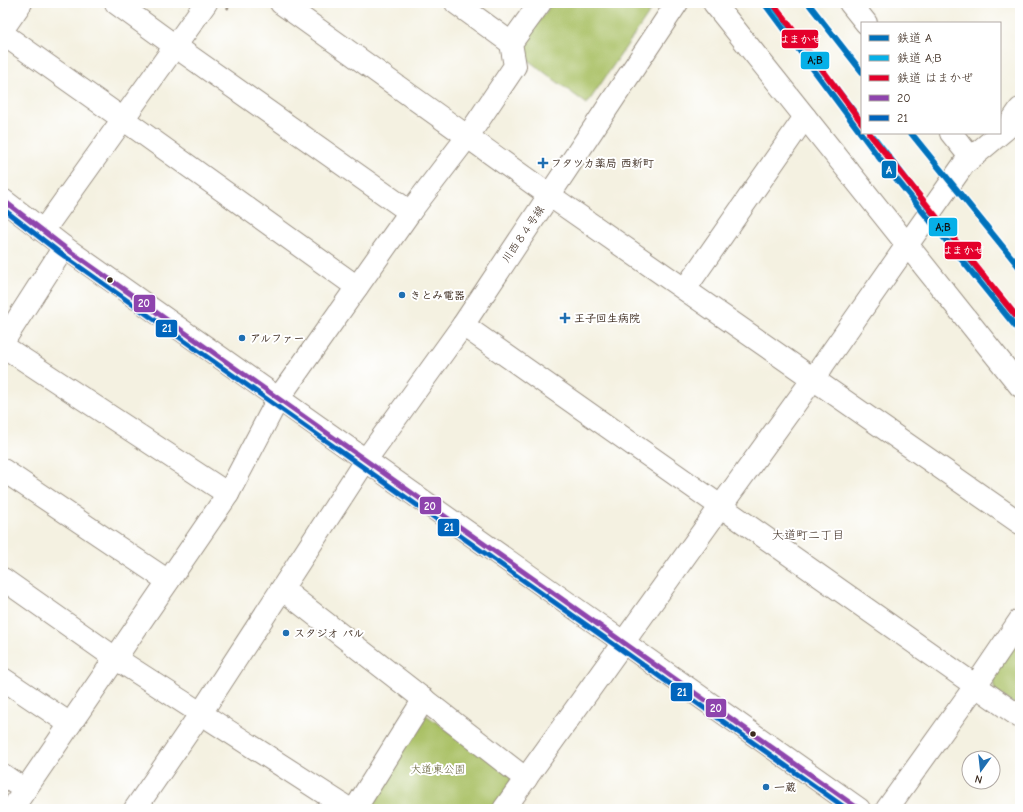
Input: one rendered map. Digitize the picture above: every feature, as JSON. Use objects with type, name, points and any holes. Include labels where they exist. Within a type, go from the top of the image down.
[{"type":"street","points":[[3,29],[21,3]]},
{"type":"street","points":[[116,3],[410,212]]},
{"type":"street","points":[[43,231],[206,3]]},
{"type":"street","points":[[280,3],[549,195],[1020,523]]},
{"type":"street","points":[[12,809],[228,494],[278,399],[410,212],[468,136],[515,66],[511,43],[456,3]]},
{"type":"street","points":[[511,43],[540,3]]},
{"type":"street","name":"川西８４号線","points":[[135,809],[201,713],[365,461],[463,325],[677,3]]},
{"type":"street","points":[[714,3],[1020,386]]},
{"type":"street","points":[[850,3],[865,22]]},
{"type":"street","points":[[3,34],[357,287]]},
{"type":"street","points":[[504,809],[720,506],[814,379],[964,164],[971,158],[1013,133],[1020,109]]},
{"type":"street","points":[[686,290],[805,117]]},
{"type":"street","points":[[952,134],[971,158]]},
{"type":"street","points":[[3,200],[64,247],[859,809]]},
{"type":"street","points":[[3,342],[64,247]]},
{"type":"street","points":[[463,325],[1020,717]]},
{"type":"street","points":[[3,346],[228,494]]},
{"type":"street","points":[[3,470],[168,581]]},
{"type":"street","points":[[3,579],[115,658],[349,809]]},
{"type":"street","points":[[282,589],[526,778]]},
{"type":"street","points":[[887,809],[976,685],[1020,620]]},
{"type":"street","points":[[3,679],[70,724]]},
{"type":"street","points":[[355,809],[424,700]]},
{"type":"street","points":[[3,775],[24,790]]},
{"type":"green space","points":[[552,3],[656,3],[587,104],[525,58],[522,46]]},
{"type":"green space","points":[[1020,636],[1020,708],[995,691],[992,676]]},
{"type":"green space","name":"大道東公園","points":[[426,715],[511,774],[511,784],[493,809],[370,809],[369,801]]},
{"type":"rail line","name":"A","points":[[764,3],[861,133]]},
{"type":"rail line","name":"はまかぜ","points":[[773,3],[861,122]]},
{"type":"rail line","name":"A","points":[[808,3],[861,71]]},
{"type":"rail line","name":"A;B","points":[[774,7],[856,114]]},
{"type":"rail line","name":"A","points":[[861,134],[1020,332]]},
{"type":"rail line","name":"はまかぜ","points":[[870,134],[1020,321]]},
{"type":"rail line","name":"A","points":[[912,134],[1020,268]]},
{"type":"rail line","name":"A;B","points":[[874,137],[940,223],[1015,315]]},
{"type":"transit line","name":"20","points":[[3,200],[64,247],[859,809]]},
{"type":"transit line","name":"21","points":[[3,209],[60,253],[847,809]]},
{"type":"place","name":"フタツカ薬局 西新町","points":[[543,163]]},
{"type":"place","name":"きとみ電器","points":[[402,295]]},
{"type":"place","name":"王子回生病院","points":[[565,318]]},
{"type":"place","name":"アルファー","points":[[242,338]]},
{"type":"place","name":"スタジオ パル","points":[[286,633]]},
{"type":"place","name":"一蔵","points":[[766,787]]},
{"type":"district","name":"大道町二丁目","points":[[808,535]]}]
